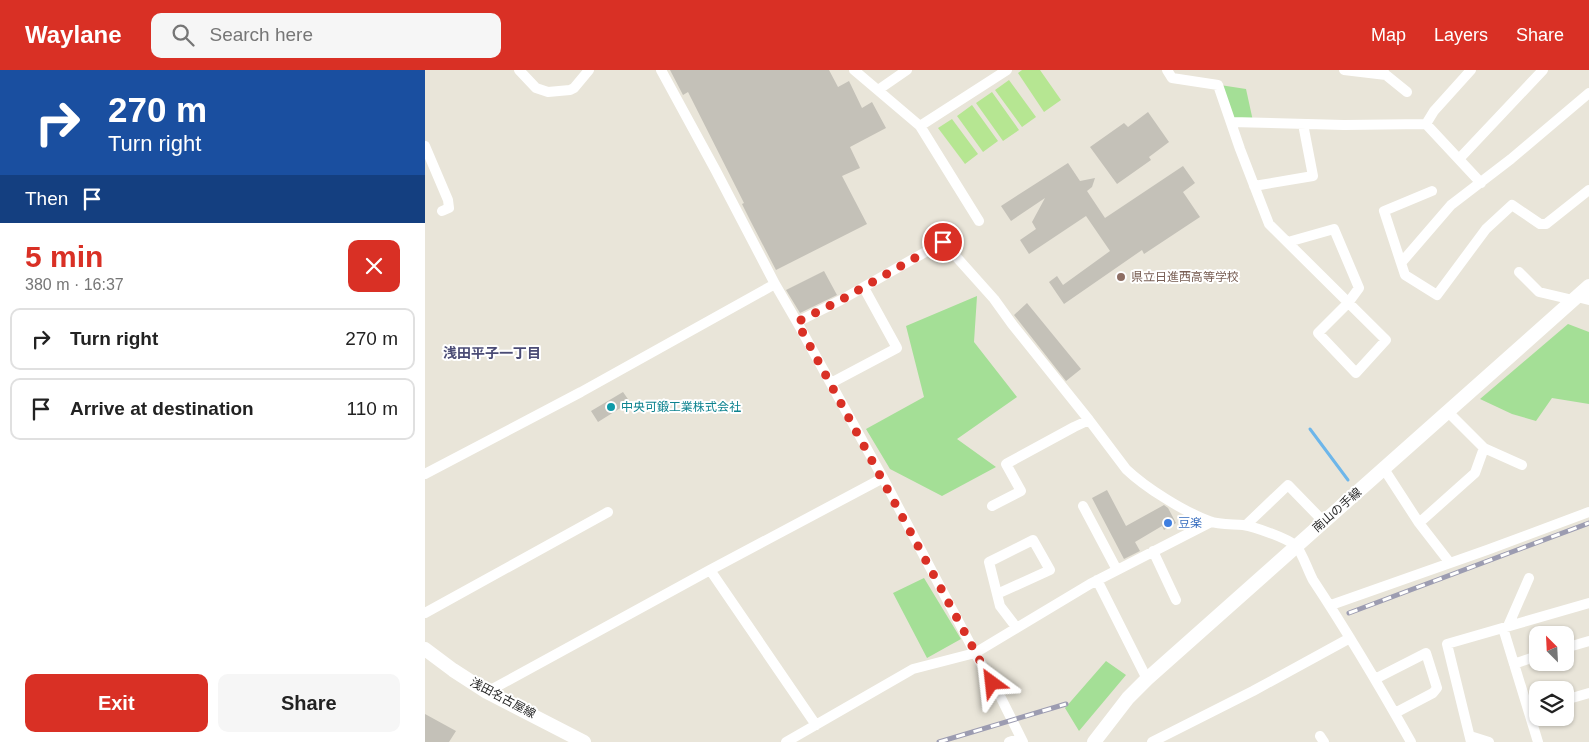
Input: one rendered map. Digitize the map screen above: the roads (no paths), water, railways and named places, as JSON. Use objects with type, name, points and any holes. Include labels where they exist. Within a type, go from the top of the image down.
[{"type":"street","points":[[519,70],[537,88],[548,92],[574,88],[589,70]]},
{"type":"street","points":[[661,70],[775,284],[883,478],[975,653],[1001,698],[1021,738],[1009,742]]},
{"type":"street","points":[[854,70],[920,126],[979,220]]},
{"type":"street","points":[[877,90],[907,70]]},
{"type":"street","points":[[920,126],[1007,70]]},
{"type":"street","points":[[1167,70],[1172,78],[1218,85],[1240,150],[1269,224],[1288,242],[1348,302],[1386,340],[1356,374],[1318,334],[1348,302],[1359,288],[1334,229],[1288,242]]},
{"type":"street","points":[[1344,70],[1384,73],[1407,92]]},
{"type":"street","points":[[1426,124],[1434,111],[1471,70]]},
{"type":"street","points":[[1459,159],[1543,70]]},
{"type":"street","points":[[1401,263],[1451,205],[1481,183],[1589,94]]},
{"type":"street","points":[[1232,122],[1344,125],[1426,124],[1481,183]]},
{"type":"street","points":[[1254,186],[1313,176],[1303,124]]},
{"type":"street","points":[[425,146],[448,200],[449,208],[442,211]]},
{"type":"street","points":[[1432,190],[1384,211],[1405,275],[1437,295],[1486,229],[1512,205],[1540,224],[1546,224],[1589,190]]},
{"type":"street","points":[[797,322],[863,288],[943,242],[994,299],[1133,476],[1172,502],[1211,522],[1246,526],[1277,536],[1296,546],[1312,578],[1363,657],[1411,742]]},
{"type":"street","points":[[1519,272],[1539,292],[1580,299]]},
{"type":"street","points":[[425,474],[581,392],[775,284]]},
{"type":"street","name":"南山の手線","points":[[1094,742],[1128,698],[1147,680],[1448,412],[1580,299],[1589,286]]},
{"type":"street","points":[[831,383],[897,348],[863,288]]},
{"type":"street","points":[[1448,412],[1484,448],[1522,466]]},
{"type":"street","points":[[992,506],[1021,491],[1006,464],[1089,420]]},
{"type":"street","points":[[1419,523],[1475,473],[1484,448]]},
{"type":"street","points":[[1384,469],[1419,523],[1450,564]]},
{"type":"street","points":[[487,692],[883,478]]},
{"type":"street","points":[[1246,526],[1287,485],[1324,522]]},
{"type":"street","points":[[1083,506],[1117,570]]},
{"type":"street","points":[[425,613],[608,512]]},
{"type":"street","points":[[1331,605],[1450,564],[1589,512]]},
{"type":"street","points":[[787,742],[913,669],[975,653],[1097,580],[1211,522]]},
{"type":"street","points":[[997,594],[1050,570],[1033,540],[989,562],[997,594],[1000,606],[1016,627]]},
{"type":"street","points":[[1153,551],[1176,600]]},
{"type":"street","points":[[710,570],[816,725]]},
{"type":"street","points":[[1529,578],[1505,627],[1514,664],[1529,700]]},
{"type":"street","points":[[1097,580],[1147,680]]},
{"type":"street","points":[[1489,742],[1470,739],[1447,644],[1589,603]]},
{"type":"street","points":[[1152,742],[1253,691],[1340,645],[1349,638]]},
{"type":"street","points":[[1574,645],[1589,641]]},
{"type":"street","name":"浅田名古屋線","points":[[425,649],[487,692],[584,742]]},
{"type":"street","points":[[1375,679],[1425,653],[1437,688],[1433,693],[1395,713]]},
{"type":"street","points":[[1514,664],[1529,659]]},
{"type":"street","points":[[1574,697],[1589,693]]},
{"type":"street","points":[[1536,726],[1538,742]]},
{"type":"waterway","points":[[1310,429],[1348,480]]},
{"type":"railway","points":[[1349,613],[1589,523]]},
{"type":"railway","points":[[939,742],[1066,704]]},
{"type":"place","name":"県立日進西高等学校","points":[[1121,277]]},
{"type":"place","name":"中央可鍛工業株式会社","points":[[611,407]]},
{"type":"place","name":"豆楽","points":[[1168,523]]},
{"type":"district","name":"浅田平子一丁目","points":[[492,353]]}]
